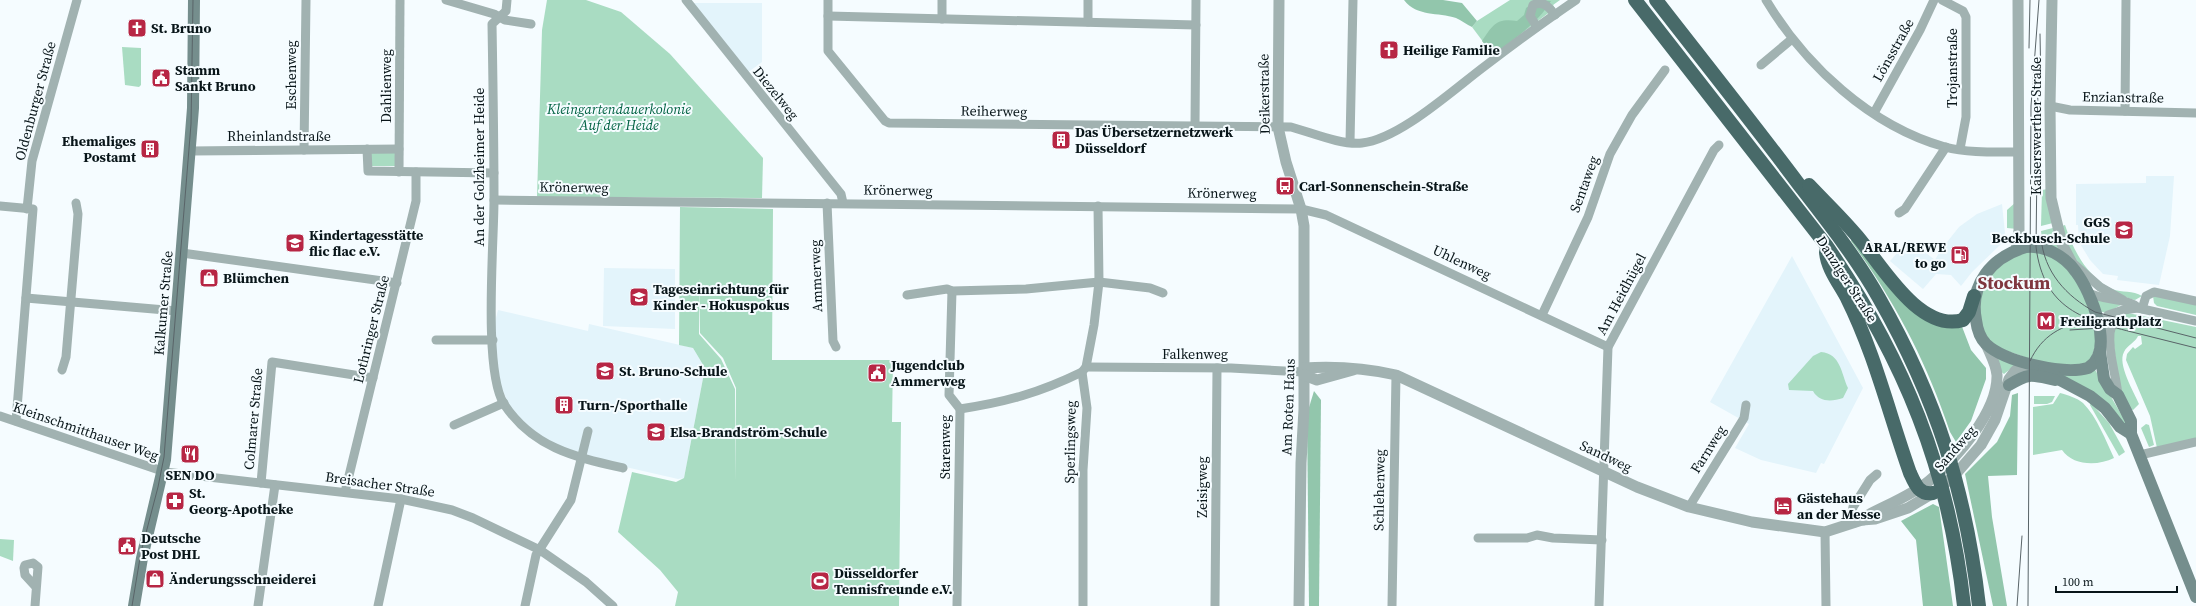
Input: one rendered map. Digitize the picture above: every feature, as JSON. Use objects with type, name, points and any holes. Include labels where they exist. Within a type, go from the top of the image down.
[{"type":"highway","name":"Danziger Straße","points":[[1635,0],[1826,245],[1854,285],[1879,329],[1920,418],[1947,501],[1964,606]]},
{"type":"highway","name":"Danziger Straße","points":[[1656,0],[1791,174],[1878,296],[1916,368],[1948,452],[1961,495],[1979,606]]},
{"type":"highway","points":[[1791,174],[1807,183],[1868,249],[1902,294],[1924,311],[1950,322],[1963,320],[1969,312],[1974,296]]},
{"type":"highway","points":[[1826,245],[1826,261],[1849,303],[1871,351],[1910,473],[1927,487]]},
{"type":"main road","name":"Kalkumer Straße","points":[[134,606],[142,558],[164,472],[193,108],[194,0]]},
{"type":"main road","points":[[2060,380],[2055,375],[2039,366],[2005,355],[1986,344],[1976,325],[1974,296],[1984,275],[1991,266],[2016,250],[2030,247],[2046,249],[2074,266],[2087,292],[2098,322],[2104,379],[2110,389],[2118,395],[2131,421],[2131,434],[2196,597]]},
{"type":"main road","points":[[2039,366],[2084,369],[2092,366],[2100,352]]},
{"type":"main road","points":[[2009,385],[2030,374],[2060,380],[2090,396],[2105,408],[2120,427],[2131,434]]},
{"type":"street","name":"Oldenburger Straße","points":[[16,422],[33,209],[27,209],[32,161],[77,0]]},
{"type":"street","name":"Eschenweg","points":[[304,150],[306,0]]},
{"type":"street","name":"Dahlienweg","points":[[399,172],[400,0]]},
{"type":"street","points":[[446,0],[500,17],[505,20],[531,24]]},
{"type":"street","name":"An der Golzheimer Heide","points":[[507,0],[506,11],[492,24],[494,173],[493,340],[495,376],[504,403],[528,432],[550,446],[582,459],[623,468]]},
{"type":"street","name":"Diezelweg","points":[[686,0],[841,194],[843,203]]},
{"type":"street","points":[[828,0],[828,16],[1196,25]]},
{"type":"street","points":[[942,0],[942,19]]},
{"type":"street","points":[[1088,0],[1088,22]]},
{"type":"street","points":[[1195,126],[1196,0]]},
{"type":"street","name":"Deikerstraße","points":[[1279,0],[1278,127],[1286,162],[1301,209]]},
{"type":"street","points":[[1350,142],[1353,0]]},
{"type":"street","points":[[1278,127],[1291,127],[1350,142],[1362,143],[1374,140],[1415,119],[1537,27],[1576,0]]},
{"type":"street","points":[[1766,0],[1792,39],[1830,79],[1852,98],[1874,113],[1898,127],[1946,147],[2017,152]]},
{"type":"street","name":"Lönsstraße","points":[[1874,113],[1920,30],[1934,0]]},
{"type":"street","name":"Trojanstraße","points":[[1942,0],[1951,2],[1963,12],[1966,17],[1966,117],[1960,149]]},
{"type":"street","name":"Kaiserswerther Straße","points":[[2016,250],[2019,230],[2017,152],[2018,0]]},
{"type":"street","name":"Kaiserswerther Straße","points":[[2052,0],[2050,106],[2051,198],[2058,230],[2074,266]]},
{"type":"street","points":[[2124,111],[2126,0]]},
{"type":"street","points":[[1537,27],[1530,16],[1532,5],[1541,2],[1545,3],[1555,14]]},
{"type":"street","name":"Reiherweg","points":[[828,16],[828,51],[884,121],[889,123],[1278,127]]},
{"type":"street","points":[[1761,65],[1792,39]]},
{"type":"street","name":"Sentaweg","points":[[1542,315],[1588,217],[1610,154],[1632,115],[1665,70]]},
{"type":"street","name":"Enzianstraße","points":[[2050,106],[2070,110],[2196,113]]},
{"type":"street","name":"Am Heidhügel","points":[[1599,606],[1605,472],[1608,347],[1714,150],[1719,145]]},
{"type":"street","points":[[1899,213],[1910,203],[1946,147]]},
{"type":"street","points":[[367,149],[368,171],[494,173]]},
{"type":"street","name":"Rheinlandstraße","points":[[190,151],[399,149]]},
{"type":"street","name":"Lothringer Straße","points":[[345,492],[416,201],[416,172]]},
{"type":"street","name":"Krönerweg","points":[[494,200],[1301,209]]},
{"type":"street","points":[[62,370],[66,357],[71,302],[78,214],[76,203]]},
{"type":"street","name":"Ammerweg","points":[[827,203],[833,341],[836,347]]},
{"type":"street","points":[[0,206],[27,209]]},
{"type":"street","name":"Sperlingsweg","points":[[1083,606],[1083,470],[1087,408],[1084,370],[1099,282],[1098,206]]},
{"type":"street","name":"Uhlenweg","points":[[1301,209],[1326,214],[1608,347]]},
{"type":"street","name":"Am Roten Haus","points":[[1299,606],[1301,463],[1304,409],[1304,226],[1301,209]]},
{"type":"street","points":[[182,253],[397,283]]},
{"type":"street","points":[[2074,266],[2100,287],[2124,301]]},
{"type":"street","points":[[907,295],[947,289],[952,291],[1026,289],[1099,282],[1150,288],[1159,290],[1163,293]]},
{"type":"street","name":"Starenweg","points":[[952,291],[949,395],[960,409],[957,606]]},
{"type":"street","points":[[2087,292],[2109,300],[2131,302],[2140,308],[2196,321]]},
{"type":"street","points":[[2140,308],[2146,296],[2154,292],[2196,302]]},
{"type":"street","points":[[26,298],[177,311]]},
{"type":"street","points":[[2101,340],[2105,320],[2112,313],[2140,308]]},
{"type":"street","points":[[2117,313],[2111,329],[2110,339],[2113,376],[2118,395]]},
{"type":"street","points":[[436,340],[493,340]]},
{"type":"street","name":"Sandweg","points":[[1317,380],[1353,370],[1369,370],[1396,375],[1605,472],[1688,507],[1752,522],[1824,532],[1858,521],[1875,519],[1908,508],[1960,451],[1985,415],[1997,380],[1996,367],[1986,344]]},
{"type":"street","name":"Colmarer Straße","points":[[261,483],[272,362],[374,378]]},
{"type":"street","name":"Sandweg","points":[[1304,371],[1342,366],[1353,370]]},
{"type":"street","name":"Sandweg","points":[[1858,521],[1927,487],[1964,465],[1991,429],[2009,385],[2011,376],[2020,367],[2039,366]]},
{"type":"street","name":"Falkenweg","points":[[960,409],[1000,402],[1040,391],[1084,370],[1217,368],[1304,371]]},
{"type":"street","name":"Zeisigweg","points":[[1215,606],[1217,368]]},
{"type":"street","points":[[1304,371],[1317,380],[1313,386],[1309,403],[1304,409]]},
{"type":"street","name":"Schlehenweg","points":[[1392,606],[1396,375]]},
{"type":"street","points":[[454,425],[504,403]]},
{"type":"street","name":"Farnweg","points":[[1688,507],[1744,418],[1746,404]]},
{"type":"street","name":"Kleinschmitthauser Weg","points":[[0,416],[164,472]]},
{"type":"street","points":[[525,606],[536,555],[571,500],[588,431]]},
{"type":"street","points":[[2140,455],[2196,442]]},
{"type":"street","name":"Breisacher Straße","points":[[164,472],[345,492],[430,504],[473,518],[540,550],[586,582],[613,606]]},
{"type":"street","points":[[1858,521],[1852,512],[1853,507],[1870,480],[1877,474]]},
{"type":"street","points":[[258,606],[275,485]]},
{"type":"street","points":[[378,606],[401,499]]},
{"type":"street","points":[[1824,532],[1826,606]]},
{"type":"street","points":[[1478,538],[1527,538],[1537,535],[1553,538],[1602,540]]},
{"type":"street","points":[[35,606],[36,587]]},
{"type":"shaded area","points":[[690,3],[762,3],[762,62],[747,73]]},
{"type":"shaded area","name":"GGS Beckbusch-Schule","points":[[2146,176],[2174,176],[2170,236],[2159,285],[2117,280],[2118,276],[2103,274],[2090,260],[2079,242],[2078,225],[2076,225],[2076,184],[2146,183]]},
{"type":"shaded area","points":[[2002,204],[2005,233],[2001,244],[1972,272],[1961,286],[1951,275],[1936,274],[1923,289],[1890,261],[1909,240],[1935,260],[1940,251],[1959,227],[1977,214]]},
{"type":"shaded area","points":[[1792,256],[1863,388],[1824,464],[1821,463],[1816,473],[1761,460],[1735,448],[1749,424],[1710,402]]},
{"type":"shaded area","name":"Tageseinrichtung für Kinder - Hokuspokus","points":[[604,268],[675,269],[675,329],[603,326]]},
{"type":"shaded area","points":[[498,310],[588,331],[589,324],[693,348],[705,368],[684,478],[678,479],[582,457],[539,438],[512,413],[497,376],[494,326]]},
{"type":"green space","name":"Kleingartendauerkolonie Auf der Heide","points":[[547,0],[586,0],[621,12],[670,54],[763,158],[762,198],[537,197],[542,30]]},
{"type":"green space","points":[[1404,0],[1443,0],[1462,3],[1477,21],[1472,27],[1456,18],[1421,12],[1409,5]]},
{"type":"green space","points":[[1510,0],[1560,0],[1553,5],[1555,8],[1493,55],[1472,27],[1477,21]]},
{"type":"green space","points":[[1538,0],[1551,1],[1532,24],[1493,55],[1482,41],[1492,27],[1504,21],[1517,21],[1524,15],[1526,8]]},
{"type":"green space","points":[[122,47],[141,48],[141,85],[139,87],[125,85]]},
{"type":"green space","points":[[370,153],[396,153],[396,166],[370,166]]},
{"type":"green space","points":[[2048,189],[2053,223],[2041,226],[2042,190]]},
{"type":"green space","points":[[2016,202],[2017,229],[2007,228],[2007,210]]},
{"type":"green space","points":[[680,207],[773,209],[772,360],[893,360],[892,422],[901,422],[899,606],[675,606],[678,592],[660,570],[618,532],[632,472],[676,482],[684,478],[705,368],[693,348],[679,345]],"holes":[[[700,277],[700,333],[723,358],[736,388],[735,482],[735,389],[721,359],[699,334]]]},
{"type":"green space","points":[[2065,225],[2072,244],[2082,262],[2095,277],[2112,289],[2135,293],[2142,296],[2135,300],[2122,295],[2107,288],[2082,269],[2069,248],[2062,226]]},
{"type":"green space","points":[[2053,228],[2063,253],[2043,246],[2041,231]]},
{"type":"green space","points":[[1852,237],[1901,295],[1961,324],[1971,350],[1986,368],[1986,379],[1971,421],[1956,442],[1950,432],[1931,380],[1908,332],[1882,286],[1851,241]]},
{"type":"green space","name":"Freiligrathplatz","points":[[2022,250],[2053,254],[2081,285],[2098,336],[2090,363],[2053,367],[1993,346],[1978,322],[1976,312],[1987,276]]},
{"type":"green space","points":[[2153,296],[2196,303],[2196,315],[2157,306],[2154,303]]},
{"type":"green space","points":[[2095,298],[2121,305],[2106,313],[2099,311]]},
{"type":"green space","points":[[2128,313],[2196,327],[2196,439],[2157,448],[2150,416],[2126,360],[2127,354],[2133,347],[2135,349],[2142,344],[2141,336],[2138,336],[2127,347],[2122,357],[2124,371],[2139,404],[2133,410],[2130,409],[2119,387],[2112,329],[2118,318]]},
{"type":"green space","points":[[1821,352],[1833,356],[1839,365],[1848,388],[1843,398],[1826,400],[1816,395],[1813,391],[1789,390],[1788,384],[1813,356]]},
{"type":"green space","points":[[1995,358],[2018,363],[2004,374],[1999,370]]},
{"type":"green space","points":[[2094,368],[2127,424],[2125,426],[2054,370]]},
{"type":"green space","points":[[1314,391],[1321,400],[1319,606],[1309,606],[1307,414]]},
{"type":"green space","points":[[2018,393],[2017,475],[1988,476],[1992,517],[2007,606],[1993,606],[1965,474],[1997,442],[2010,416],[2012,395]]},
{"type":"green space","points":[[2060,393],[2083,403],[2093,415],[2114,458],[2108,461],[2093,463],[2079,462],[2067,455],[2062,450],[2033,455],[2033,407],[2053,404]]},
{"type":"green space","points":[[2034,396],[2055,396],[2052,402],[2047,404],[2034,404]]},
{"type":"green space","points":[[2091,403],[2109,423],[2125,452],[2119,456],[2090,405]]},
{"type":"green space","points":[[2146,424],[2149,425],[2154,445],[2149,447],[2141,428]]},
{"type":"green space","points":[[1933,504],[1939,507],[1953,606],[1923,606],[1916,540],[1901,521]]},
{"type":"green space","points":[[0,539],[14,540],[13,561],[0,556]]},
{"type":"tram line","points":[[132,606],[141,552],[158,487],[164,457],[191,124],[193,0]]},
{"type":"tram line","points":[[2029,48],[2030,0]]},
{"type":"tram line","points":[[2028,606],[2031,106],[2039,0]]},
{"type":"tram line","points":[[2040,34],[2041,86]]},
{"type":"tram line","points":[[2038,80],[2036,247],[2040,268],[2048,285],[2057,298],[2069,308],[2099,323],[2196,348]]},
{"type":"tram line","points":[[2041,238],[2047,262],[2058,282],[2084,306],[2095,312],[2196,338]]},
{"type":"tram line","points":[[2030,361],[2040,344],[2054,333],[2070,325],[2089,320]]},
{"type":"tram line","points":[[2070,330],[2101,328]]},
{"type":"tram line","points":[[2017,606],[2022,536]]},
{"type":"place","name":"St. Bruno","points":[[137,28]]},
{"type":"place","name":"Heilige Familie","points":[[1389,50]]},
{"type":"place","name":"Stamm Sankt Bruno","points":[[161,78]]},
{"type":"place","name":"Das Übersetzernetzwerk Düsseldorf","points":[[1061,140]]},
{"type":"place","name":"Ehemaliges Postamt","points":[[150,149]]},
{"type":"place","name":"Carl-Sonnenschein-Straße","points":[[1285,186]]},
{"type":"place","name":"GGS Beckbusch-Schule","points":[[2124,230]]},
{"type":"place","name":"Kindertagesstätte flic flac e.V.","points":[[295,243]]},
{"type":"place","name":"ARAL/REWE to go","points":[[1960,255]]},
{"type":"place","name":"Blümchen","points":[[209,278]]},
{"type":"place","name":"Tageseinrichtung für Kinder - Hokuspokus","points":[[639,297]]},
{"type":"place","name":"Freiligrathplatz","points":[[2046,321]]},
{"type":"place","name":"St. Bruno-Schule","points":[[605,371]]},
{"type":"place","name":"Jugendclub Ammerweg","points":[[877,373]]},
{"type":"place","name":"Turn-/Sporthalle","points":[[564,405]]},
{"type":"place","name":"Elsa-Brandström-Schule","points":[[656,432]]},
{"type":"place","name":"SEN DO","points":[[190,454]]},
{"type":"place","name":"St. Georg-Apotheke","points":[[175,501]]},
{"type":"place","name":"Gästehaus an der Messe","points":[[1783,506]]},
{"type":"place","name":"Deutsche Post DHL","points":[[127,546]]},
{"type":"place","name":"Änderungsschneiderei","points":[[155,579]]},
{"type":"place","name":"Düsseldorfer Tennisfreunde e.V.","points":[[820,581]]},
{"type":"district","name":"Stockum","points":[[2014,283]]}]
